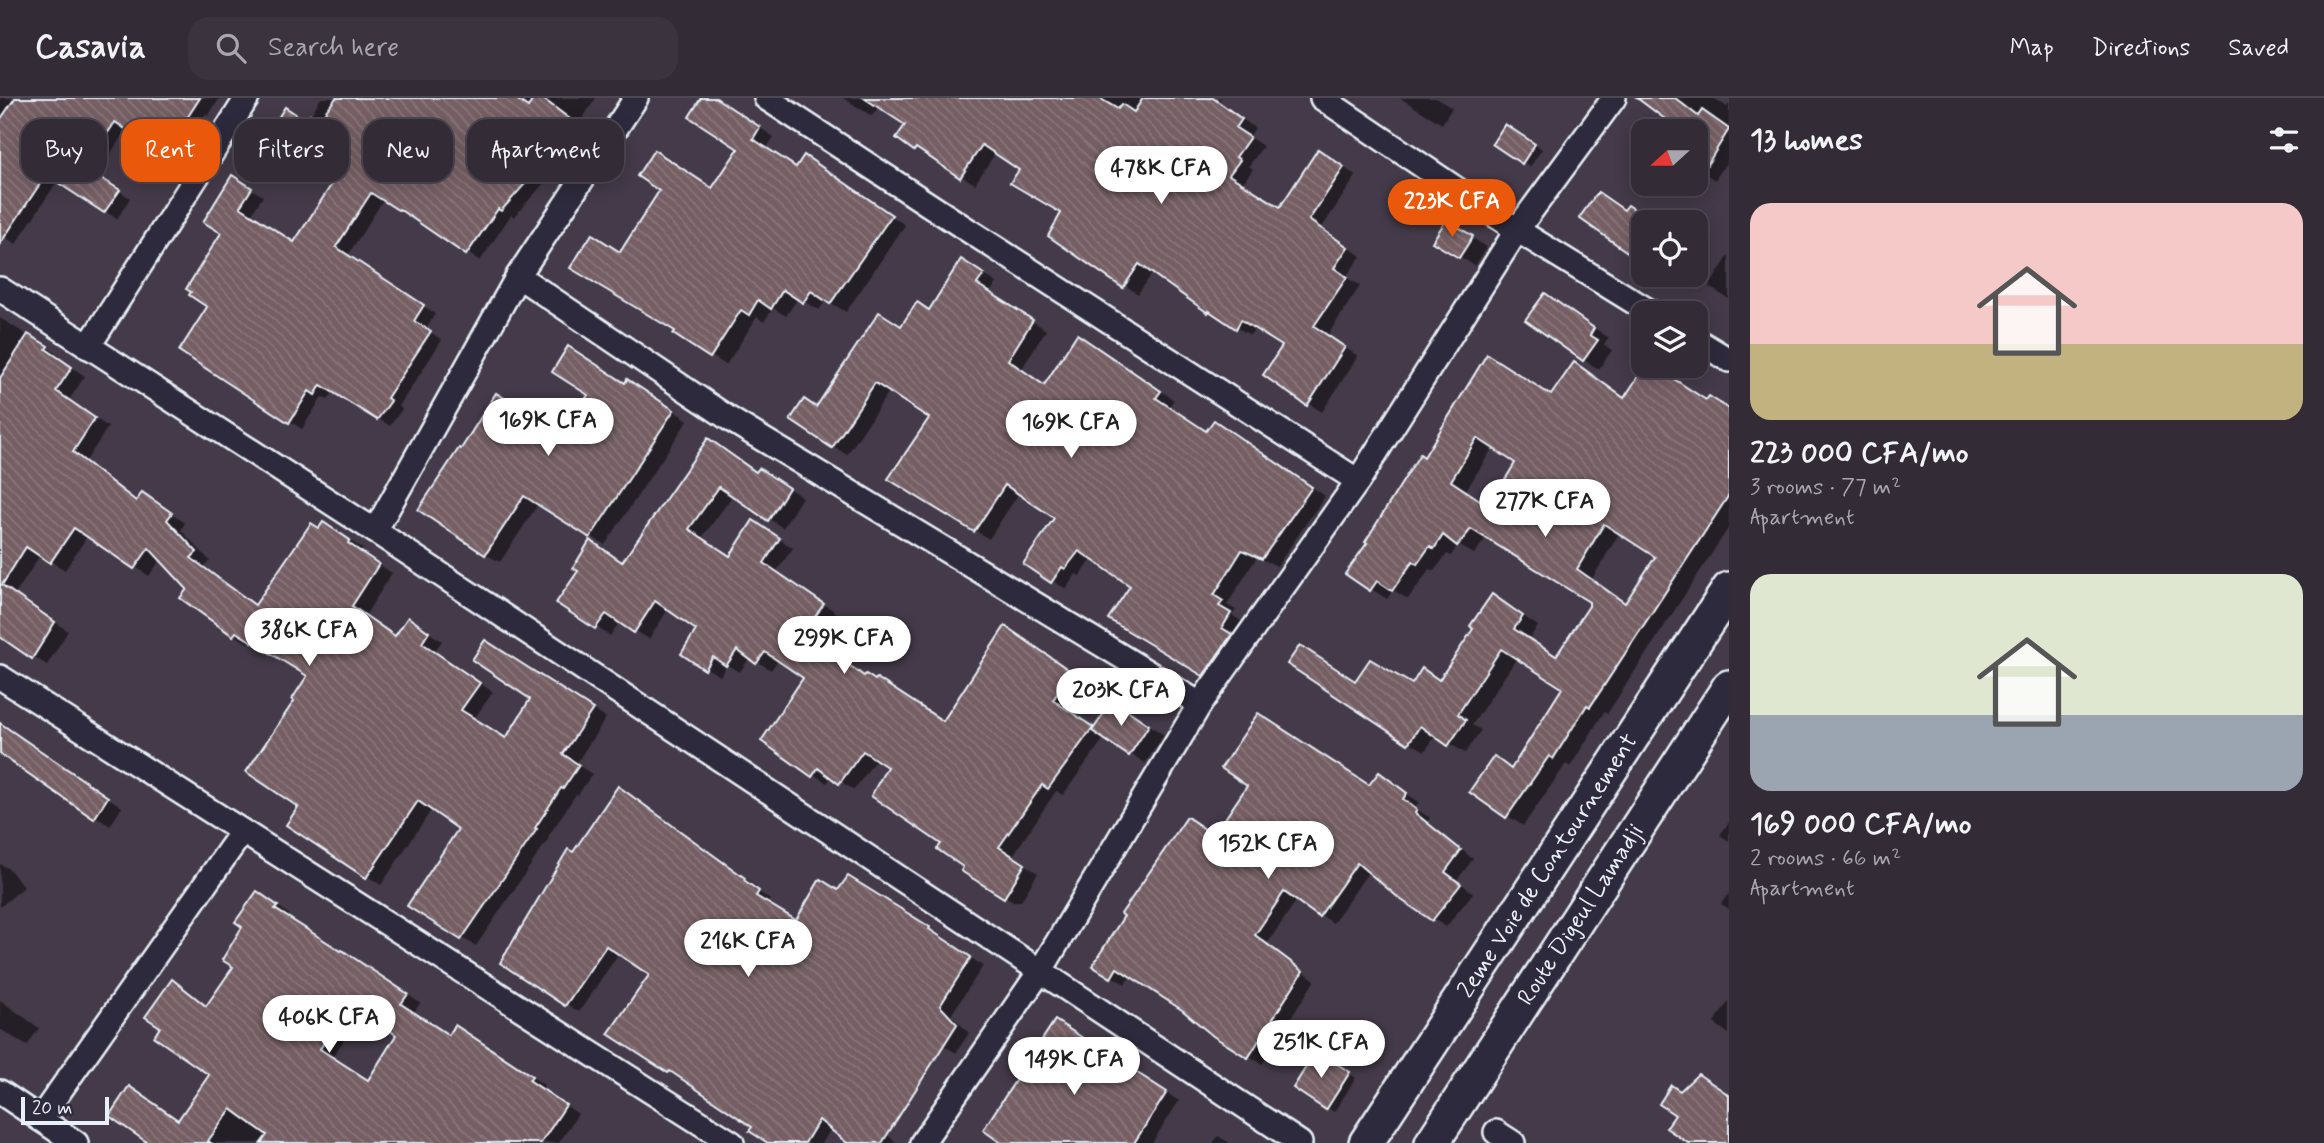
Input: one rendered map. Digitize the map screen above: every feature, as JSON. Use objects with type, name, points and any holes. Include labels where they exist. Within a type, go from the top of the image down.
[{"type":"main road","name":"2eme Voie de Contournement","points":[[1366,1143],[1729,589]]},
{"type":"main road","name":"Route Digeul Lamadji","points":[[1432,1143],[1729,687]]},
{"type":"street","points":[[88,347],[247,98]]},
{"type":"street","points":[[375,531],[518,276],[636,98]]},
{"type":"street","points":[[766,98],[1358,481]]},
{"type":"street","points":[[1322,98],[1517,230],[1633,301]]},
{"type":"street","points":[[922,1143],[1041,970],[1200,704],[1358,481],[1517,230],[1614,98]]},
{"type":"street","points":[[518,276],[731,420],[1200,704]]},
{"type":"street","points":[[0,289],[375,531],[1300,1143]]},
{"type":"street","points":[[1708,347],[1729,360]]},
{"type":"street","points":[[0,677],[732,1143]]},
{"type":"street","points":[[40,1119],[242,832]]},
{"type":"street","points":[[0,1092],[76,1143]]},
{"type":"building","points":[[15,98],[200,98],[186,119],[121,119],[121,126],[115,122],[107,134],[107,119],[21,119],[21,182],[41,182],[0,244],[0,120]]},
{"type":"building","points":[[336,98],[515,98],[528,107],[534,98],[542,98],[570,119],[467,119],[467,182],[527,182],[501,211],[498,209],[466,255],[371,193],[336,247],[424,305],[414,321],[431,331],[387,398],[391,401],[377,420],[321,385],[315,395],[309,391],[289,423],[179,351],[207,307],[189,295],[191,292],[186,289],[221,233],[203,222],[232,175],[234,182],[243,182],[252,188],[240,207],[294,242],[333,182],[349,182],[349,119],[320,119]]},
{"type":"building","points":[[701,98],[716,98],[760,127],[753,139],[796,167],[804,155],[892,215],[830,304],[811,291],[803,303],[783,290],[771,309],[758,300],[749,315],[741,310],[710,358],[673,334],[675,331],[570,268],[592,234],[620,252],[659,191],[637,176],[654,150],[712,188],[738,149],[689,117]]},
{"type":"building","points":[[864,98],[1099,98],[1118,109],[1122,104],[1134,112],[1143,98],[1213,98],[1242,119],[1236,128],[1250,137],[1236,157],[1240,160],[1229,175],[1280,207],[1318,149],[1344,167],[1309,220],[1348,247],[1334,268],[1347,277],[1314,326],[1345,347],[1307,406],[1263,375],[1282,346],[1241,320],[1236,329],[1209,311],[1208,313],[1139,264],[1123,288],[1048,236],[1061,213],[1010,183],[1019,170],[982,145],[960,178],[916,148],[914,151],[896,138],[905,125]]},
{"type":"building","points":[[1637,98],[1675,98],[1698,116],[1702,110],[1729,129],[1708,163],[1708,119],[1665,119]]},
{"type":"building","points":[[285,107],[303,119],[277,119]]},
{"type":"building","points":[[1505,124],[1535,144],[1522,164],[1492,144]]},
{"type":"building","points":[[57,182],[107,182],[120,190],[104,213]]},
{"type":"building","points":[[1598,192],[1624,210],[1628,205],[1636,210],[1631,210],[1631,255],[1579,218]]},
{"type":"building","points":[[1446,220],[1473,236],[1459,258],[1432,242]]},
{"type":"building","points":[[961,259],[984,274],[977,284],[1033,320],[1008,360],[1044,385],[1077,334],[1161,391],[1156,398],[1206,431],[1214,420],[1312,487],[1262,559],[1242,550],[1214,595],[1223,601],[1219,606],[1231,613],[1222,628],[1232,634],[1203,676],[1108,619],[1130,586],[1079,551],[1065,569],[1062,567],[1051,583],[1023,564],[1054,518],[1005,485],[974,532],[888,479],[929,418],[875,383],[832,448],[790,420],[804,399],[816,407],[879,312],[901,326],[917,302],[929,310]]},
{"type":"building","points":[[1545,293],[1594,328],[1590,335],[1598,340],[1583,361],[1525,320]]},
{"type":"building","points":[[28,334],[48,346],[46,349],[72,367],[56,391],[95,418],[73,452],[136,501],[142,492],[172,513],[167,520],[197,552],[191,558],[255,605],[311,523],[319,528],[323,522],[379,564],[352,606],[395,636],[408,617],[429,632],[422,643],[480,683],[461,710],[506,738],[530,699],[472,660],[485,640],[593,709],[563,754],[579,765],[461,940],[407,906],[458,829],[418,801],[366,878],[286,825],[298,807],[246,772],[294,701],[292,699],[307,676],[236,632],[233,636],[180,598],[187,589],[149,548],[134,569],[74,528],[50,563],[26,547],[2,585],[55,622],[32,659],[0,637],[0,378]]},
{"type":"building","points":[[568,346],[625,383],[627,379],[674,410],[590,538],[524,496],[485,555],[418,510],[496,393],[562,435],[588,395],[552,372]]},
{"type":"building","points":[[1487,354],[1551,395],[1574,362],[1624,398],[1637,378],[1672,378],[1706,400],[1709,396],[1729,409],[1729,495],[1590,707],[1587,705],[1553,759],[1549,756],[1506,818],[1469,792],[1494,756],[1511,769],[1562,688],[1501,649],[1458,714],[1466,720],[1448,746],[1420,726],[1408,744],[1287,664],[1300,645],[1355,681],[1370,659],[1412,684],[1422,668],[1439,680],[1473,629],[1470,626],[1492,594],[1523,616],[1514,629],[1556,656],[1589,606],[1589,602],[1471,529],[1457,546],[1443,535],[1434,549],[1430,546],[1417,564],[1413,561],[1392,591],[1377,581],[1370,591],[1345,574],[1367,543],[1365,542],[1420,454],[1424,457]],"holes":[[[1477,438],[1515,463],[1489,506],[1451,481]],[[1604,524],[1655,557],[1625,603],[1577,569]]]},
{"type":"building","points":[[708,438],[756,472],[759,468],[789,488],[768,521],[719,487],[689,529],[730,556],[753,520],[780,538],[764,563],[824,604],[804,632],[864,676],[866,674],[875,680],[877,678],[943,721],[1005,626],[1072,672],[1053,700],[1093,727],[1048,789],[1042,785],[999,847],[1025,864],[1004,898],[961,871],[963,867],[937,849],[941,844],[871,796],[887,767],[863,751],[839,784],[818,768],[812,777],[761,741],[803,678],[765,652],[756,664],[737,650],[726,666],[713,657],[705,670],[681,654],[696,630],[655,601],[634,633],[606,614],[595,629],[556,603],[578,571],[573,568],[590,540],[622,562]]},
{"type":"building","points":[[1113,700],[1149,725],[1129,756],[1092,731]]},
{"type":"building","points":[[1258,713],[1369,785],[1379,772],[1407,793],[1403,799],[1417,810],[1415,813],[1461,850],[1445,872],[1461,884],[1432,921],[1400,899],[1357,863],[1319,917],[1284,892],[1255,935],[1303,971],[1248,1058],[1213,1036],[1182,1010],[1117,968],[1111,978],[1092,966],[1124,916],[1121,914],[1187,817],[1214,835],[1247,786],[1221,768]]},
{"type":"building","points":[[0,723],[108,797],[94,819],[0,754]]},
{"type":"building","points":[[618,786],[745,878],[744,880],[759,891],[756,896],[796,920],[820,879],[838,890],[848,876],[930,927],[929,929],[971,957],[940,1006],[957,1024],[882,1143],[847,1143],[819,1120],[805,1143],[768,1143],[749,1131],[752,1127],[670,1071],[668,1073],[608,1034],[649,975],[606,946],[565,1006],[500,963],[568,849],[573,852]]},
{"type":"building","points":[[257,891],[278,906],[275,909],[408,994],[401,1004],[449,1035],[455,1025],[532,1076],[529,1080],[566,1105],[541,1143],[261,1143],[267,1135],[231,1109],[208,1141],[211,1143],[148,1143],[109,1116],[129,1086],[178,1120],[209,1075],[154,1037],[160,1027],[145,1017],[172,979],[206,1006],[233,967],[222,960],[242,927],[235,922]],"holes":[[[351,1002],[396,1035],[368,1080],[320,1049]]]},
{"type":"building","points":[[1055,1020],[1167,1092],[1134,1143],[1001,1143],[983,1130]]},
{"type":"building","points":[[1316,1051],[1350,1072],[1326,1110],[1293,1088]]},
{"type":"building","points":[[1698,1074],[1729,1095],[1729,1143],[1688,1143],[1666,1128],[1675,1115],[1659,1104],[1671,1085],[1680,1091]]}]
